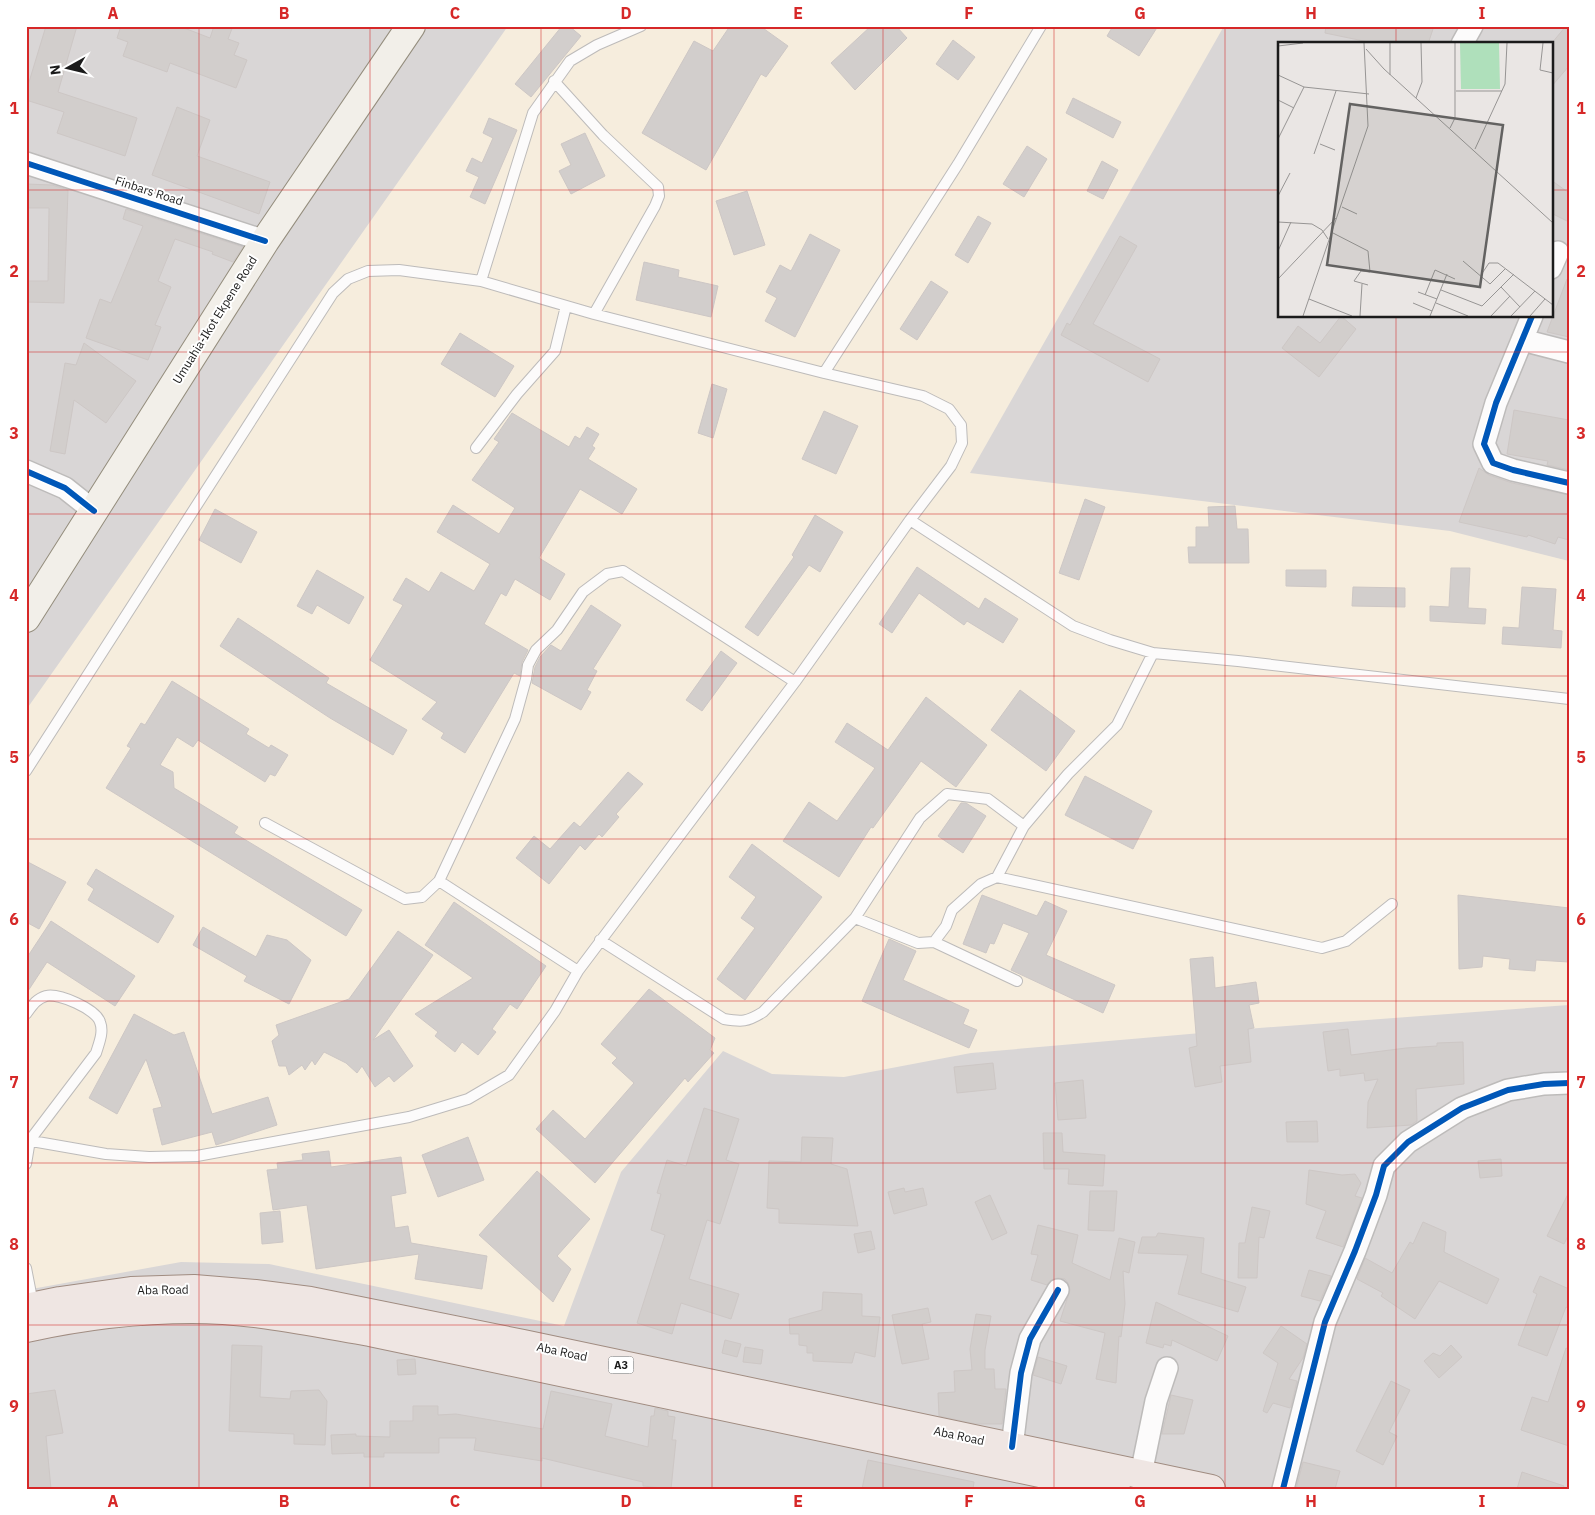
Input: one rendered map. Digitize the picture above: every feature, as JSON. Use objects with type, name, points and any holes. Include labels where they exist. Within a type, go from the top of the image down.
[{"type":"main road","name":"Umuahia-Ikot Ekpene Road","points":[[26,618],[265,241],[411,26]]},
{"type":"main road","name":"Aba Road","points":[[31,1317],[63,1320],[132,1311],[194,1309],[307,1321],[521,1354],[1012,1447],[1211,1489]]},
{"type":"main road","name":"Aba Road","points":[[521,1354],[1116,1489]]},
{"type":"street","points":[[1463,42],[1472,26]]},
{"type":"street","name":"Finbars Road","points":[[26,163],[265,241]]},
{"type":"street","points":[[1531,318],[1496,403],[1484,444],[1493,464],[1569,483]]},
{"type":"street","points":[[1522,340],[1569,352]]},
{"type":"street","points":[[26,471],[65,488],[94,511]]},
{"type":"street","points":[[1283,1489],[1325,1322],[1376,1194],[1384,1166],[1408,1142],[1462,1108],[1508,1090],[1544,1084],[1569,1083]]},
{"type":"street","points":[[1012,1447],[1021,1373],[1030,1339],[1058,1290]]},
{"type":"street","points":[[1141,1474],[1156,1401],[1167,1368]]},
{"type":"lane","points":[[481,282],[532,113],[554,80],[570,61],[598,45],[641,26]]},
{"type":"lane","points":[[824,373],[958,164],[1041,26]]},
{"type":"lane","points":[[554,80],[603,136],[658,187],[659,196],[655,206],[594,314]]},
{"type":"lane","points":[[26,771],[333,293],[348,279],[368,271],[399,270],[481,282],[594,314],[824,373],[924,396],[949,409],[961,425],[962,443],[951,466],[910,520],[795,682],[578,970],[555,1011],[509,1075],[468,1099],[409,1117],[197,1156],[149,1157],[106,1154],[28,1140]]},
{"type":"lane","points":[[476,448],[517,394],[555,351],[566,306]]},
{"type":"lane","points":[[910,520],[1073,626],[1110,640],[1154,653],[1569,699]]},
{"type":"lane","points":[[265,822],[405,899],[422,898],[439,881],[514,719],[526,679],[528,665],[536,650],[557,630],[583,592],[606,574],[623,571],[795,682]]},
{"type":"lane","points":[[997,877],[1024,826],[1068,774],[1117,725],[1154,653]]},
{"type":"lane","points":[[600,940],[724,1019],[739,1022],[750,1021],[763,1012],[855,918],[920,818],[947,794],[988,799],[1024,826]]},
{"type":"lane","points":[[934,942],[946,926],[952,910],[981,884],[997,877],[1322,948],[1346,941],[1392,904]]},
{"type":"lane","points":[[439,881],[578,970]]},
{"type":"lane","points":[[855,918],[918,943],[934,942],[1016,981]]},
{"type":"lane","points":[[26,1014],[34,1002],[45,996],[55,995],[95,1013],[101,1022],[101,1037],[96,1053],[28,1140],[26,1164]]},
{"type":"lane","points":[[26,1268],[31,1317]]},
{"type":"shaded area","points":[[26,26],[1569,26],[1569,1489],[26,1489]]},
{"type":"shaded area","points":[[508,26],[1224,26],[970,473],[1450,531],[1569,561],[1569,1005],[1259,1028],[971,1053],[844,1077],[772,1074],[723,1051],[621,1172],[564,1326],[269,1264],[181,1262],[26,1290],[26,710]]},
{"type":"building","points":[[46,26],[77,26],[58,92],[137,118],[125,156],[57,133],[64,112],[26,100],[26,92]]},
{"type":"building","points":[[121,26],[179,26],[210,38],[214,26],[233,26],[228,39],[239,43],[234,55],[247,60],[236,88],[170,63],[167,72],[123,56],[128,42],[117,38]]},
{"type":"building","points":[[562,26],[569,26],[581,36],[531,97],[515,84]]},
{"type":"building","points":[[730,26],[760,26],[788,46],[766,77],[761,74],[706,170],[642,133],[694,41],[713,51]]},
{"type":"building","points":[[871,26],[896,26],[907,38],[855,90],[831,63]]},
{"type":"building","points":[[1113,26],[1158,26],[1139,56],[1107,36]]},
{"type":"building","points":[[1326,26],[1434,26],[1429,42],[1368,42],[1325,33]]},
{"type":"building","points":[[1566,26],[1569,26],[1569,66],[1552,86],[1552,43]]},
{"type":"building","points":[[953,40],[975,57],[958,80],[936,64]]},
{"type":"building","points":[[1073,98],[1121,122],[1113,138],[1066,113]]},
{"type":"building","points":[[177,107],[210,120],[197,156],[270,182],[259,214],[152,175]]},
{"type":"building","points":[[489,118],[517,130],[485,204],[470,197],[479,177],[466,171],[472,158],[482,163],[493,138],[483,133]]},
{"type":"building","points":[[585,133],[605,176],[571,194],[559,171],[571,165],[561,144]]},
{"type":"building","points":[[1027,146],[1047,159],[1024,197],[1003,184]]},
{"type":"building","points":[[1102,161],[1118,170],[1103,199],[1087,191]]},
{"type":"building","points":[[1552,181],[1569,193],[1569,222],[1552,214]]},
{"type":"building","points":[[26,184],[52,185],[68,190],[64,303],[26,302],[26,281],[48,281],[49,208],[26,208]]},
{"type":"building","points":[[747,191],[765,245],[734,255],[716,201]]},
{"type":"building","points":[[126,209],[243,247],[233,262],[212,254],[213,252],[175,239],[158,281],[171,287],[155,325],[161,327],[148,360],[86,338],[100,299],[111,303],[143,226],[123,219]]},
{"type":"building","points":[[978,216],[991,223],[968,263],[955,255]]},
{"type":"building","points":[[810,234],[840,250],[795,337],[765,321],[777,298],[766,292],[780,265],[791,271]]},
{"type":"building","points":[[1120,236],[1137,246],[1093,324],[1160,359],[1148,382],[1061,335],[1067,323],[1070,325]]},
{"type":"building","points":[[644,262],[679,270],[678,277],[718,286],[711,317],[636,300]]},
{"type":"building","points":[[1567,279],[1569,279],[1569,337],[1547,332]]},
{"type":"building","points":[[931,281],[948,292],[917,340],[900,329]]},
{"type":"building","points":[[1339,318],[1343,318],[1356,329],[1319,377],[1282,348],[1298,326],[1320,343]]},
{"type":"building","points":[[460,333],[514,366],[495,397],[441,364]]},
{"type":"building","points":[[84,343],[136,381],[106,423],[74,400],[65,454],[50,451],[65,363],[76,365]]},
{"type":"building","points":[[712,384],[727,389],[713,438],[698,433]]},
{"type":"building","points":[[1514,410],[1569,420],[1569,470],[1547,465],[1548,461],[1507,454]]},
{"type":"building","points":[[824,411],[858,426],[836,474],[802,459]]},
{"type":"building","points":[[512,413],[569,447],[575,436],[580,439],[587,427],[599,434],[592,446],[595,448],[588,459],[637,489],[622,514],[580,489],[539,558],[565,574],[550,600],[515,579],[506,596],[501,593],[484,624],[528,650],[522,662],[520,676],[514,673],[465,753],[441,738],[444,733],[422,719],[437,702],[370,660],[403,605],[393,600],[406,578],[429,592],[441,572],[474,591],[490,564],[437,532],[453,505],[499,534],[515,508],[472,480],[499,442],[494,439]]},
{"type":"building","points":[[1479,468],[1489,475],[1512,483],[1569,495],[1569,540],[1558,537],[1555,544],[1528,535],[1527,537],[1459,522]]},
{"type":"building","points":[[1085,499],[1105,507],[1079,580],[1059,573]]},
{"type":"building","points":[[1235,506],[1237,529],[1248,529],[1249,563],[1189,563],[1188,547],[1196,547],[1196,527],[1209,527],[1208,507]]},
{"type":"building","points":[[215,509],[257,532],[241,563],[199,540]]},
{"type":"building","points":[[815,515],[843,532],[820,572],[809,565],[758,636],[745,627],[794,557],[792,555]]},
{"type":"building","points":[[917,567],[979,609],[985,598],[1018,619],[1003,643],[967,621],[964,625],[919,593],[892,633],[879,624]]},
{"type":"building","points":[[1451,568],[1470,568],[1468,608],[1486,609],[1485,624],[1430,621],[1430,606],[1449,607]]},
{"type":"building","points":[[317,570],[364,597],[349,624],[317,605],[312,614],[297,606]]},
{"type":"building","points":[[1286,570],[1326,570],[1326,587],[1286,586]]},
{"type":"building","points":[[1353,587],[1405,588],[1405,607],[1352,606]]},
{"type":"building","points":[[1522,587],[1556,589],[1553,630],[1562,631],[1561,648],[1502,644],[1503,627],[1519,628]]},
{"type":"building","points":[[591,605],[621,625],[593,669],[597,671],[587,690],[591,692],[581,710],[532,683],[535,667],[540,657],[551,645],[561,651]]},
{"type":"building","points":[[238,618],[329,678],[326,683],[407,730],[393,755],[330,718],[220,646]]},
{"type":"building","points":[[721,651],[737,663],[702,711],[686,700]]},
{"type":"building","points":[[172,681],[249,729],[246,734],[269,748],[271,745],[288,755],[275,776],[270,774],[265,782],[198,740],[193,747],[177,737],[160,765],[173,772],[174,788],[238,827],[234,833],[362,910],[346,936],[106,788],[131,748],[127,746],[141,723],[145,725]]},
{"type":"building","points":[[1020,690],[1075,731],[1046,771],[991,730]]},
{"type":"building","points":[[926,697],[987,745],[956,787],[921,761],[873,828],[871,827],[839,877],[783,841],[809,802],[837,821],[875,768],[835,742],[847,723],[888,750]]},
{"type":"building","points":[[628,772],[643,784],[616,814],[619,817],[602,837],[599,834],[585,850],[580,845],[549,884],[516,858],[534,836],[550,849],[574,822],[580,827]]},
{"type":"building","points":[[1085,776],[1152,811],[1133,849],[1065,815]]},
{"type":"building","points":[[961,803],[966,803],[986,816],[963,853],[938,836]]},
{"type":"building","points":[[752,844],[822,897],[745,1000],[717,979],[755,928],[741,918],[756,897],[729,877]]},
{"type":"building","points":[[26,861],[66,882],[39,929],[26,922]]},
{"type":"building","points":[[96,869],[174,916],[158,943],[88,900],[94,889],[87,884]]},
{"type":"building","points":[[982,895],[1037,916],[1045,901],[1067,911],[1046,955],[1115,985],[1103,1013],[1011,970],[1029,933],[1003,923],[994,944],[990,943],[986,953],[963,944]]},
{"type":"building","points":[[1458,895],[1569,908],[1569,962],[1536,960],[1535,971],[1509,969],[1510,959],[1483,956],[1482,967],[1459,969]]},
{"type":"building","points":[[454,902],[546,966],[517,1009],[510,1004],[492,1029],[496,1032],[478,1055],[462,1042],[455,1052],[435,1036],[438,1032],[415,1014],[473,978],[425,945]]},
{"type":"building","points":[[51,921],[135,976],[115,1006],[47,962],[26,994],[26,959]]},
{"type":"building","points":[[203,927],[256,957],[267,935],[287,940],[311,960],[289,1004],[244,981],[247,976],[193,945]]},
{"type":"building","points":[[398,931],[433,955],[373,1040],[389,1030],[413,1066],[394,1082],[389,1076],[375,1087],[362,1066],[357,1073],[346,1063],[324,1052],[315,1065],[312,1060],[305,1070],[302,1065],[289,1075],[286,1066],[279,1066],[272,1041],[279,1035],[276,1025],[349,999]]},
{"type":"building","points":[[889,939],[916,951],[903,980],[969,1010],[963,1024],[977,1030],[969,1048],[862,1001]]},
{"type":"building","points":[[1213,957],[1215,988],[1256,982],[1259,1003],[1249,1005],[1254,1028],[1248,1029],[1251,1062],[1220,1066],[1222,1082],[1195,1087],[1189,1048],[1197,1046],[1190,959]]},
{"type":"building","points":[[649,989],[715,1038],[710,1050],[714,1053],[688,1082],[685,1078],[595,1183],[536,1129],[553,1110],[585,1139],[634,1083],[612,1063],[617,1058],[601,1044]]},
{"type":"building","points":[[134,1014],[174,1035],[184,1032],[212,1114],[268,1097],[277,1125],[216,1145],[212,1132],[162,1145],[153,1109],[162,1107],[146,1059],[117,1114],[89,1098]]},
{"type":"building","points":[[1348,1029],[1351,1055],[1437,1046],[1437,1043],[1463,1042],[1464,1084],[1416,1089],[1417,1121],[1411,1125],[1367,1128],[1368,1102],[1378,1079],[1365,1081],[1364,1073],[1340,1076],[1340,1069],[1328,1071],[1323,1032]]},
{"type":"building","points":[[993,1063],[996,1089],[957,1093],[954,1067]]},
{"type":"building","points":[[1083,1080],[1086,1118],[1058,1120],[1055,1083]]},
{"type":"building","points":[[704,1108],[739,1119],[726,1160],[739,1164],[720,1224],[707,1220],[689,1279],[739,1294],[731,1319],[681,1303],[672,1334],[637,1323],[665,1235],[651,1230],[661,1194],[657,1193],[667,1160],[686,1166]]},
{"type":"building","points":[[1317,1121],[1318,1142],[1287,1142],[1286,1122]]},
{"type":"building","points":[[1043,1133],[1062,1133],[1063,1152],[1105,1155],[1103,1186],[1068,1184],[1069,1169],[1044,1169]]},
{"type":"building","points":[[468,1137],[484,1180],[438,1197],[422,1155]]},
{"type":"building","points":[[802,1137],[833,1138],[831,1164],[847,1169],[858,1226],[779,1223],[779,1209],[767,1208],[769,1161],[801,1162]]},
{"type":"building","points":[[329,1151],[331,1167],[401,1157],[406,1193],[391,1196],[395,1228],[408,1226],[411,1243],[487,1256],[482,1289],[415,1279],[419,1254],[316,1269],[307,1205],[273,1210],[267,1170],[278,1169],[277,1163],[303,1160],[302,1154]]},
{"type":"building","points":[[1501,1159],[1502,1176],[1480,1178],[1478,1161]]},
{"type":"building","points":[[1309,1170],[1342,1175],[1355,1174],[1361,1183],[1355,1196],[1362,1198],[1343,1247],[1316,1238],[1326,1211],[1306,1204]]},
{"type":"building","points":[[537,1171],[590,1219],[557,1256],[571,1269],[553,1302],[479,1235]]},
{"type":"building","points":[[904,1188],[905,1192],[923,1188],[927,1205],[894,1214],[888,1192]]},
{"type":"building","points":[[1090,1191],[1117,1191],[1114,1231],[1088,1230]]},
{"type":"building","points":[[1569,1192],[1569,1234],[1564,1244],[1547,1236]]},
{"type":"building","points":[[990,1195],[1007,1233],[992,1240],[975,1202]]},
{"type":"building","points":[[1252,1207],[1270,1211],[1264,1238],[1259,1237],[1257,1278],[1238,1278],[1239,1243],[1245,1243]]},
{"type":"building","points":[[280,1211],[283,1242],[262,1244],[260,1213]]},
{"type":"building","points":[[1423,1222],[1446,1232],[1444,1252],[1499,1279],[1487,1304],[1439,1281],[1415,1319],[1381,1296],[1383,1293],[1357,1279],[1365,1258],[1392,1273],[1410,1242],[1413,1244]]},
{"type":"building","points":[[1038,1225],[1078,1235],[1072,1263],[1110,1280],[1119,1238],[1135,1242],[1129,1273],[1123,1271],[1125,1304],[1121,1337],[1119,1336],[1116,1383],[1096,1379],[1105,1333],[1060,1321],[1070,1290],[1065,1279],[1051,1280],[1047,1285],[1031,1280],[1038,1255],[1031,1254]]},
{"type":"building","points":[[871,1231],[875,1249],[858,1253],[854,1234]]},
{"type":"building","points":[[1158,1233],[1204,1238],[1201,1273],[1246,1287],[1238,1312],[1178,1294],[1188,1255],[1138,1253],[1142,1237],[1156,1237]]},
{"type":"building","points":[[1309,1270],[1331,1276],[1320,1301],[1301,1296]]},
{"type":"building","points":[[1540,1276],[1569,1289],[1569,1308],[1566,1307],[1547,1356],[1518,1345],[1537,1294],[1533,1292]]},
{"type":"building","points":[[823,1292],[862,1294],[862,1316],[880,1317],[875,1357],[855,1352],[852,1363],[813,1361],[813,1353],[807,1353],[807,1346],[799,1345],[799,1334],[790,1334],[789,1319],[822,1310]]},
{"type":"building","points":[[1156,1302],[1228,1336],[1217,1361],[1172,1340],[1171,1346],[1164,1344],[1163,1348],[1146,1343]]},
{"type":"building","points":[[928,1308],[931,1322],[922,1324],[929,1359],[902,1364],[892,1315]]},
{"type":"building","points":[[976,1314],[991,1316],[985,1350],[985,1369],[994,1369],[995,1389],[1006,1389],[1002,1424],[976,1424],[939,1416],[938,1393],[955,1392],[954,1371],[972,1370],[970,1349]]},
{"type":"building","points":[[1281,1326],[1307,1344],[1303,1358],[1289,1379],[1297,1381],[1290,1408],[1273,1403],[1267,1413],[1263,1411],[1278,1363],[1263,1353]]},
{"type":"building","points":[[725,1340],[741,1344],[737,1357],[722,1353]]},
{"type":"building","points":[[232,1345],[262,1346],[260,1397],[290,1399],[291,1391],[319,1390],[327,1401],[325,1445],[294,1444],[294,1434],[229,1431]]},
{"type":"building","points":[[1451,1345],[1462,1357],[1439,1378],[1424,1361],[1433,1353],[1440,1356]]},
{"type":"building","points":[[745,1347],[763,1350],[761,1364],[743,1362]]},
{"type":"building","points":[[1566,1348],[1569,1349],[1569,1446],[1521,1430],[1532,1397],[1548,1402]]},
{"type":"building","points":[[1038,1357],[1067,1366],[1061,1384],[1033,1375]]},
{"type":"building","points":[[415,1359],[416,1374],[398,1375],[397,1360]]},
{"type":"building","points":[[1391,1381],[1410,1390],[1389,1432],[1397,1436],[1383,1465],[1356,1451]]},
{"type":"building","points":[[55,1390],[63,1433],[46,1436],[51,1489],[26,1489],[26,1394]]},
{"type":"building","points":[[551,1391],[612,1404],[605,1436],[648,1447],[651,1416],[654,1416],[655,1408],[668,1411],[668,1416],[675,1417],[672,1440],[676,1440],[671,1489],[643,1486],[643,1482],[542,1458],[542,1461],[474,1450],[476,1438],[439,1438],[439,1453],[384,1453],[384,1457],[364,1457],[364,1453],[332,1454],[331,1435],[356,1434],[356,1436],[390,1437],[390,1421],[413,1421],[413,1406],[438,1406],[438,1415],[456,1414],[543,1429]]},
{"type":"building","points":[[1171,1395],[1193,1400],[1184,1434],[1162,1434]]},
{"type":"building","points":[[868,1460],[974,1482],[973,1489],[862,1489]]},
{"type":"building","points":[[1303,1462],[1340,1471],[1335,1489],[1296,1489]]},
{"type":"building","points":[[1522,1472],[1564,1486],[1563,1489],[1517,1489]]},
{"type":"cycle path","points":[[26,163],[265,241]]},
{"type":"cycle path","points":[[1531,318],[1496,403],[1484,444],[1493,463],[1513,470],[1569,483]]},
{"type":"cycle path","points":[[26,471],[65,488],[94,511]]},
{"type":"cycle path","points":[[1283,1489],[1325,1322],[1355,1251],[1376,1195],[1384,1166],[1408,1142],[1462,1108],[1508,1090],[1544,1084],[1569,1083]]},
{"type":"cycle path","points":[[1012,1447],[1021,1373],[1030,1339],[1058,1290]]}]
